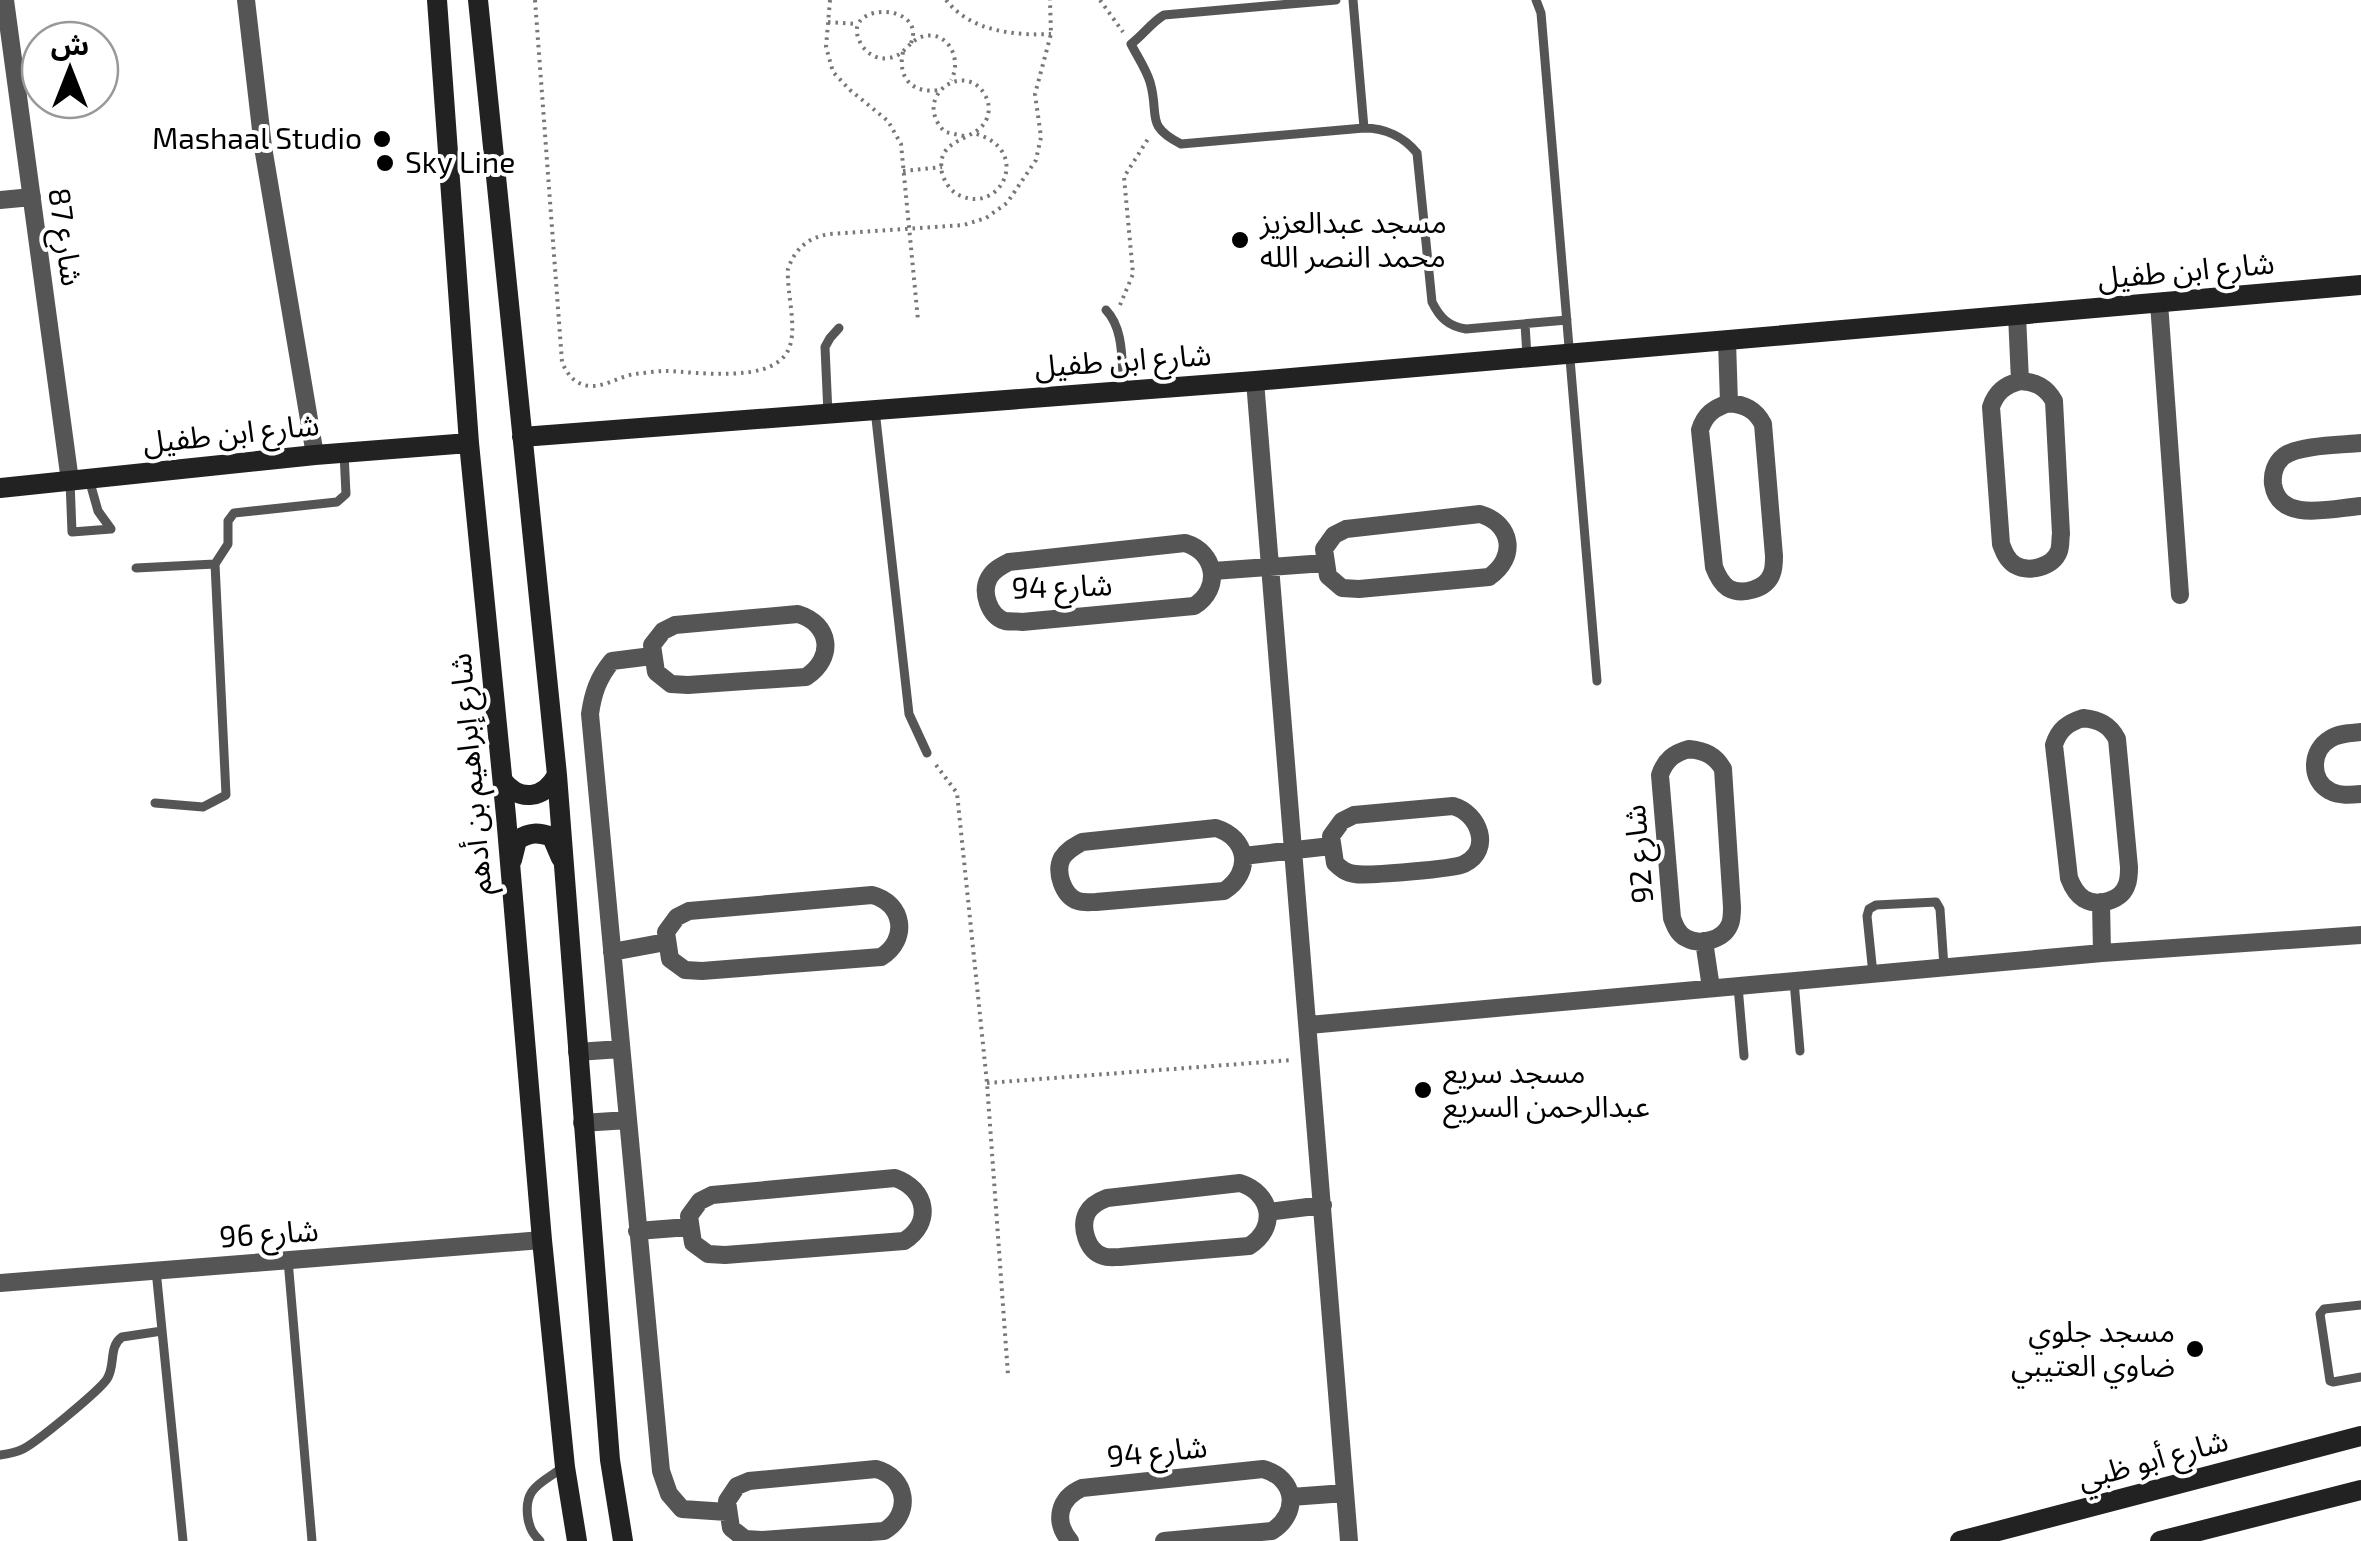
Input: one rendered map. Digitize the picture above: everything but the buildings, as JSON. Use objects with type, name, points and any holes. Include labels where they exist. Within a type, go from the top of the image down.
[{"type":"street","name":"شارع 87","points":[[5,0],[32,198],[80,480]]},
{"type":"street","points":[[246,0],[263,147],[315,455]]},
{"type":"street","name":"شارع إبراهيم بن أدهم","points":[[437,0],[469,443],[503,781],[542,1240],[565,1467],[578,1541]]},
{"type":"street","points":[[478,0],[557,776],[610,1460],[623,1541]]},
{"type":"street","points":[[0,200],[32,198]]},
{"type":"street","name":"شارع ابن طفيل","points":[[522,437],[1255,381],[2361,286]]},
{"type":"street","points":[[2159,303],[2180,594]]},
{"type":"street","points":[[2017,316],[2020,380]]},
{"type":"street","points":[[1727,341],[1729,403]]},
{"type":"street","points":[[2020,380],[2044,388],[2054,401],[2059,550],[2047,565],[2032,568],[2013,564],[2001,544],[1991,407],[1998,392],[2020,380]]},
{"type":"street","points":[[1255,381],[1349,1541]]},
{"type":"street","points":[[1729,403],[1742,405],[1759,416],[1763,424],[1774,556],[1772,573],[1760,587],[1746,590],[1727,587],[1714,567],[1700,430],[1708,414],[1729,403]]},
{"type":"street","name":"شارع ابن طفيل","points":[[0,488],[469,443]]},
{"type":"street","points":[[2361,443],[2296,451],[2284,456],[2273,471],[2277,498],[2292,509],[2361,506]]},
{"type":"street","points":[[1480,514],[1496,521],[1508,542],[1502,566],[1489,576],[1342,588],[1328,576],[1325,563],[1327,543],[1334,534],[1346,529],[1480,514]]},
{"type":"street","name":"شارع 94","points":[[1185,544],[1201,550],[1213,571],[1207,595],[1194,606],[1005,621],[990,609],[986,593],[990,576],[1009,562],[1185,544]]},
{"type":"street","points":[[1213,571],[1325,563]]},
{"type":"street","points":[[798,614],[814,621],[826,641],[820,666],[806,676],[671,684],[656,672],[652,656],[656,639],[663,630],[675,625],[798,614]]},
{"type":"street","points":[[652,656],[612,662],[600,675],[590,714],[661,1471],[669,1494],[682,1509],[726,1512]]},
{"type":"street","points":[[2083,718],[2107,725],[2117,739],[2128,885],[2116,898],[2101,902],[2082,898],[2069,878],[2054,744],[2062,729],[2083,718]]},
{"type":"street","points":[[2361,732],[2326,740],[2316,755],[2315,771],[2320,782],[2334,794],[2361,794]]},
{"type":"street","name":"شارع 92","points":[[1689,749],[1703,750],[1723,769],[1732,907],[1724,934],[1704,941],[1684,937],[1672,918],[1660,775],[1668,760],[1689,749]]},
{"type":"street","points":[[503,781],[510,790],[532,796],[543,793],[557,776]]},
{"type":"street","points":[[1453,806],[1468,812],[1477,822],[1480,834],[1474,854],[1461,866],[1367,875],[1350,874],[1340,868],[1331,846],[1334,829],[1354,815],[1453,806]]},
{"type":"street","points":[[1216,828],[1231,835],[1243,856],[1238,880],[1224,891],[1078,901],[1064,890],[1060,873],[1063,856],[1082,842],[1216,828]]},
{"type":"street","points":[[510,867],[517,840],[539,832],[552,837],[564,865]]},
{"type":"street","points":[[1243,856],[1331,846]]},
{"type":"street","points":[[872,894],[888,902],[900,922],[899,936],[888,953],[861,959],[685,970],[670,958],[666,942],[670,925],[689,912],[872,894]]},
{"type":"street","points":[[2101,902],[2102,954]]},
{"type":"street","points":[[1309,1025],[1944,967],[2361,934]]},
{"type":"street","points":[[1704,941],[1711,988]]},
{"type":"street","points":[[612,952],[666,942]]},
{"type":"street","points":[[577,1052],[621,1049]]},
{"type":"street","points":[[582,1123],[628,1120]]},
{"type":"street","points":[[896,1178],[911,1186],[923,1206],[917,1230],[904,1241],[708,1254],[693,1243],[689,1226],[692,1209],[712,1195],[896,1178]]},
{"type":"street","points":[[1240,1183],[1256,1190],[1268,1212],[1267,1225],[1256,1242],[1230,1248],[1103,1256],[1088,1244],[1084,1228],[1088,1211],[1107,1198],[1240,1183]]},
{"type":"street","points":[[1268,1212],[1323,1205]]},
{"type":"street","points":[[637,1230],[689,1226]]},
{"type":"street","name":"شارع 96","points":[[0,1283],[542,1240]]},
{"type":"street","name":"شارع أبو ظبي","points":[[1960,1541],[2361,1436]]},
{"type":"street","points":[[876,1468],[892,1476],[904,1496],[898,1520],[884,1531],[745,1539],[731,1528],[726,1512],[730,1494],[749,1481],[876,1468]]},
{"type":"street","name":"شارع 94","points":[[1070,1541],[1064,1535],[1060,1508],[1070,1493],[1082,1488],[1263,1469],[1279,1476],[1291,1497]]},
{"type":"street","points":[[2160,1541],[2361,1490]]},
{"type":"street","points":[[1164,1541],[1272,1531],[1285,1520],[1291,1497],[1346,1493]]},
{"type":"lane","points":[[1336,0],[1164,15],[1154,20],[1132,44],[1150,82],[1156,126],[1181,144],[1364,128],[1392,133],[1417,153],[1432,302],[1439,316],[1454,327],[1466,329],[1567,320]]},
{"type":"lane","points":[[1353,0],[1364,128]]},
{"type":"lane","points":[[1536,0],[1542,13],[1596,680]]},
{"type":"lane","points":[[1110,314],[1118,329],[1124,391]]},
{"type":"lane","points":[[1525,324],[1528,358]]},
{"type":"lane","points":[[828,414],[825,347],[839,328]]},
{"type":"lane","points":[[875,410],[909,714],[927,754]]},
{"type":"lane","points":[[155,803],[204,807],[226,794],[215,564],[228,544],[228,522],[234,513],[336,502],[346,494],[344,453]]},
{"type":"lane","points":[[80,480],[98,512],[110,529],[72,532],[80,480]]},
{"type":"lane","points":[[136,568],[215,564]]},
{"type":"lane","points":[[1873,974],[1867,916],[1868,909],[1876,905],[1936,902],[1940,909],[1944,967]]},
{"type":"lane","points":[[1794,981],[1800,1051]]},
{"type":"lane","points":[[1738,986],[1744,1056]]},
{"type":"lane","points":[[288,1260],[312,1541]]},
{"type":"lane","points":[[156,1270],[183,1541]]},
{"type":"lane","points":[[2361,1305],[2324,1309],[2320,1314],[2330,1381],[2361,1377]]},
{"type":"lane","points":[[0,1455],[14,1453],[32,1443],[100,1386],[110,1372],[114,1344],[122,1336],[162,1331]]},
{"type":"lane","points":[[540,1541],[530,1530],[526,1500],[532,1490],[565,1467]]},
{"type":"path","points":[[535,0],[562,362],[574,380],[595,386],[629,375],[664,371],[735,373],[770,366],[783,358],[790,345],[788,269],[803,244],[830,234],[964,225],[986,218],[1007,203],[1036,160],[1042,137],[1036,84],[1051,34],[1050,0]]},
{"type":"path","points":[[830,0],[826,48],[833,72],[888,120],[900,144],[918,320]]},
{"type":"path","points":[[946,0],[975,22],[1000,31],[1051,34]]},
{"type":"path","points":[[1100,0],[1132,44]]},
{"type":"path","points":[[876,4],[858,24],[860,42],[871,55],[888,58],[928,36],[946,41],[956,57],[954,75],[933,106],[934,116],[945,132],[974,134],[993,140],[1000,148],[1007,166],[1000,186],[984,198],[964,198],[948,186],[942,167],[948,148],[964,136]]},
{"type":"path","points":[[903,9],[912,25],[910,43]]},
{"type":"path","points":[[828,22],[858,24]]},
{"type":"path","points":[[903,52],[901,69],[909,84],[925,91],[942,89]]},
{"type":"path","points":[[949,83],[968,82],[984,92],[988,101],[987,120],[974,134]]},
{"type":"path","points":[[1110,314],[1133,274],[1124,177],[1156,126]]},
{"type":"path","points":[[903,171],[942,167]]},
{"type":"path","points":[[927,754],[957,793],[987,1083],[1008,1376]]},
{"type":"path","points":[[987,1083],[1311,1058]]},
{"type":"place","name":"Mashaal Studio","points":[[382,139]]},
{"type":"place","name":"Sky Line","points":[[385,163]]},
{"type":"place","name":"مسجد عبدالعزيز محمد النصر الله","points":[[1240,240]]},
{"type":"place","name":"مسجد سريع عبدالرحمن السريع","points":[[1423,1090]]},
{"type":"place","name":"مسجد جلوي ضاوي العتيبي","points":[[2195,1349]]}]
